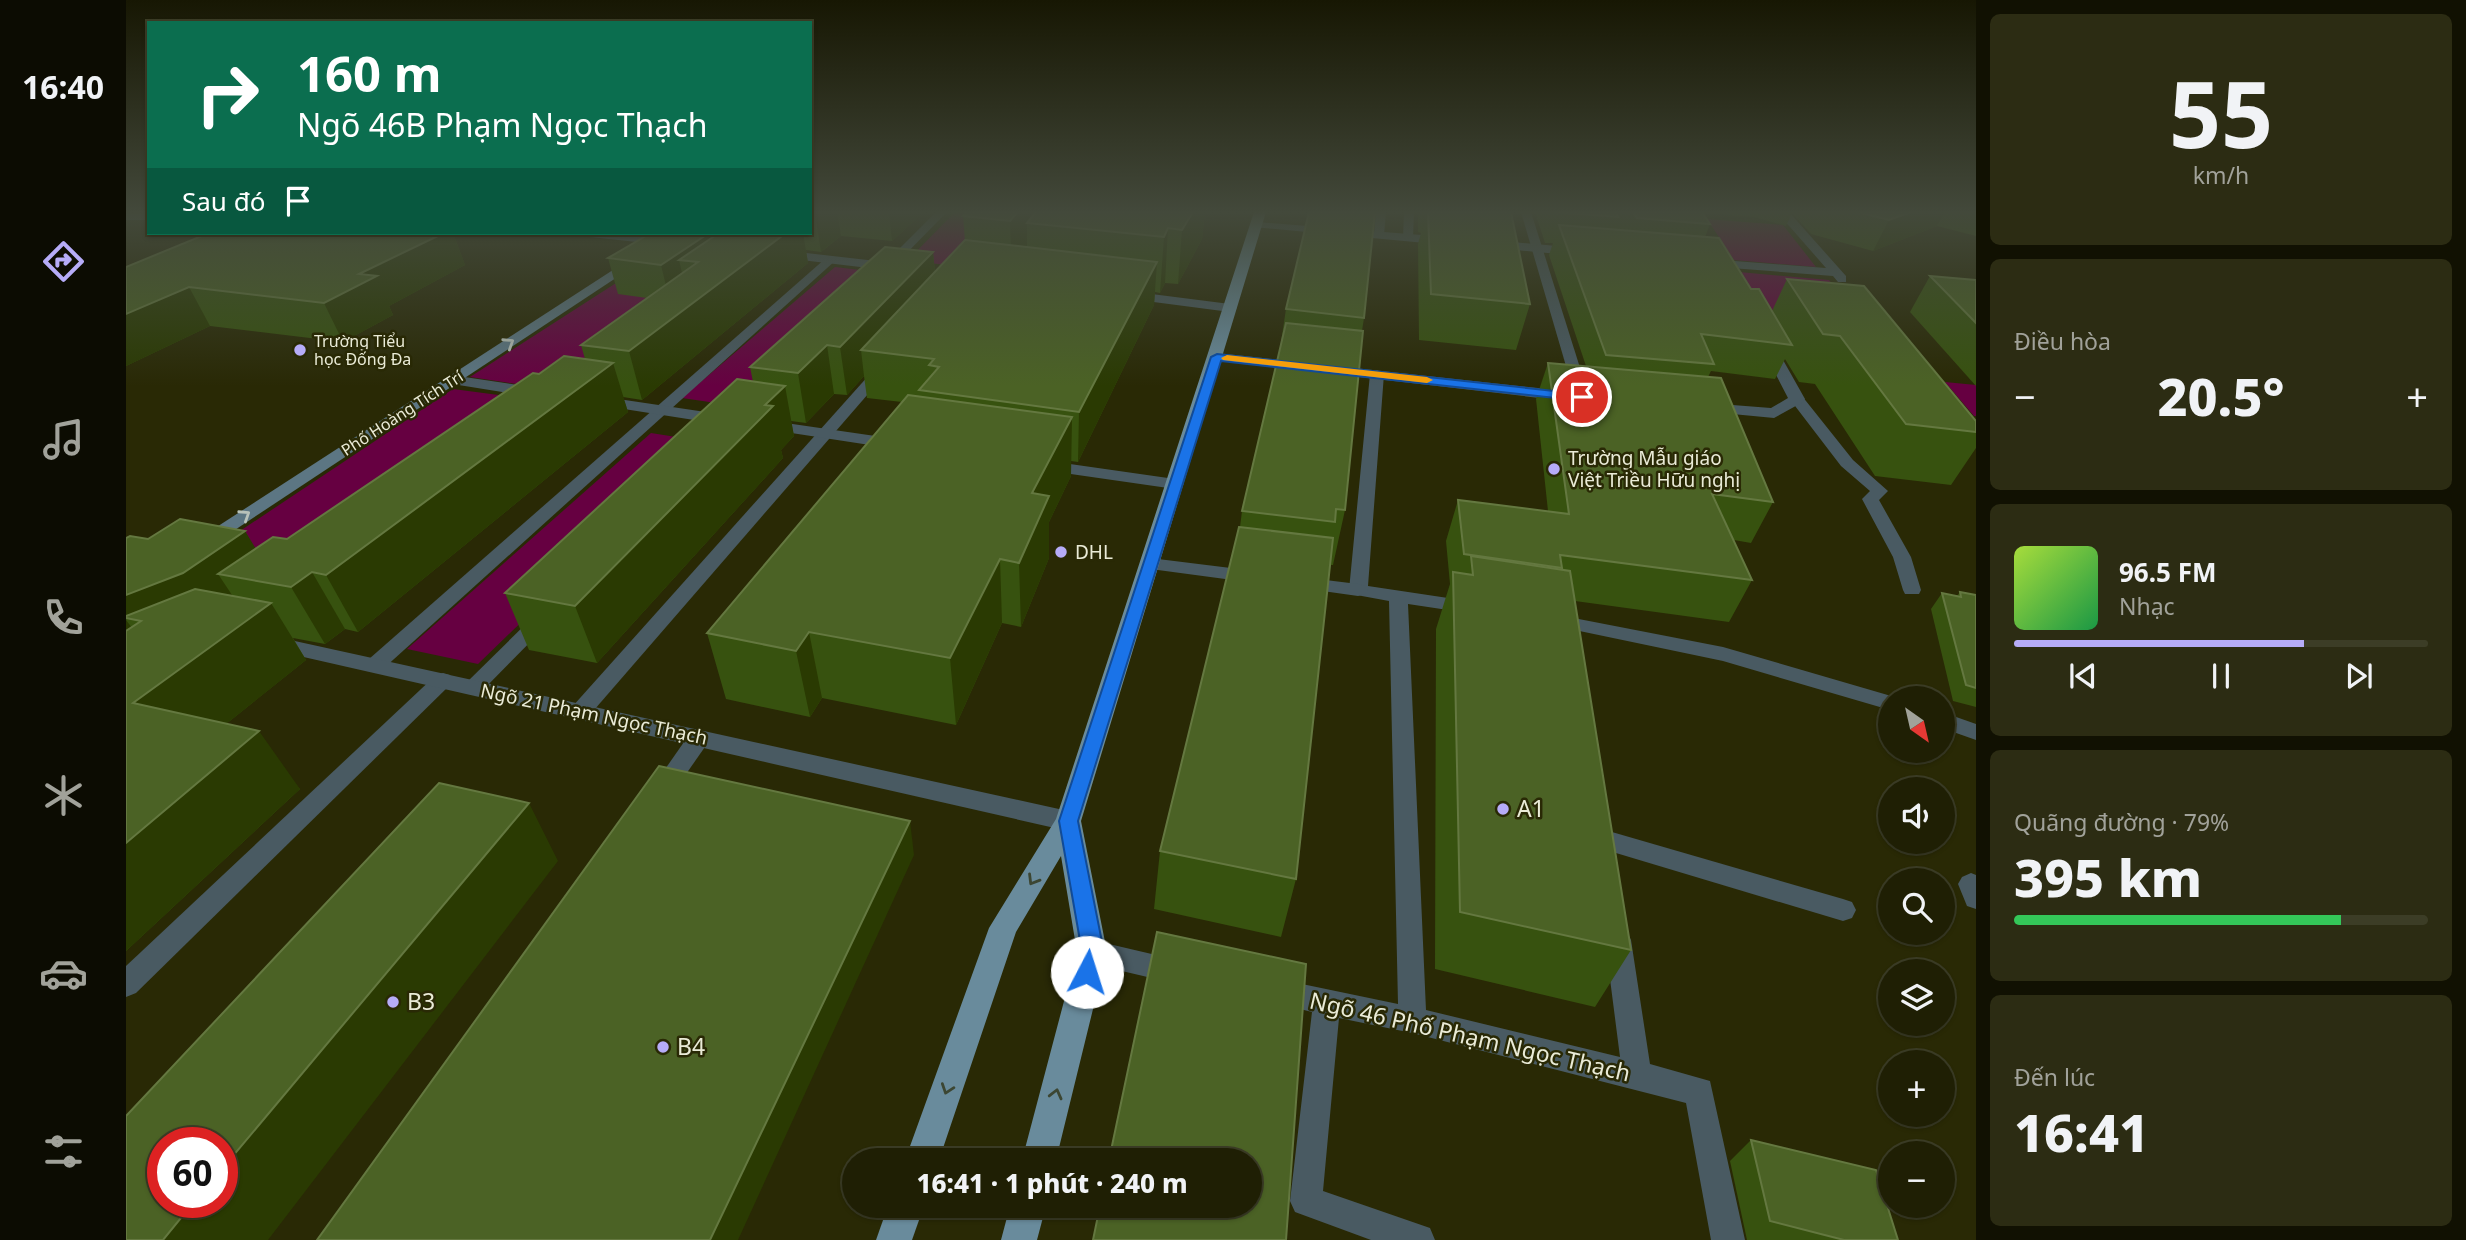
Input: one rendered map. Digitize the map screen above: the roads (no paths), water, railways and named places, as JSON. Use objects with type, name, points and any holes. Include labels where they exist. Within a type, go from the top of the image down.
[{"type":"main road","points":[[926,1148],[1003,928],[1068,821],[1242,270]]},
{"type":"main road","points":[[1042,1148],[1093,952],[1068,821]]},
{"type":"main road","points":[[894,1240],[902,1218]]},
{"type":"main road","points":[[1019,1240],[1025,1218]]},
{"type":"street","name":"Phố Hoàng Tích Trí","points":[[183,555],[623,270]]},
{"type":"street","points":[[1797,270],[1837,273]]},
{"type":"street","points":[[1834,270],[1853,292]]},
{"type":"street","points":[[1116,294],[1230,308]]},
{"type":"street","points":[[1692,407],[1774,413],[1797,399],[1760,330]]},
{"type":"street","points":[[1217,357],[1589,398]]},
{"type":"street","points":[[452,380],[554,395]]},
{"type":"street","points":[[580,399],[906,445]]},
{"type":"street","points":[[1028,463],[1175,484]]},
{"type":"street","points":[[1150,564],[1358,590]]},
{"type":"street","name":"Ngõ 21 Phạm Ngọc Thạch","points":[[244,638],[376,664],[1068,821]]},
{"type":"lane","points":[[376,664],[819,270]]},
{"type":"lane","points":[[1544,270],[1589,398]]},
{"type":"lane","points":[[580,712],[895,354]]},
{"type":"lane","points":[[1377,374],[1358,590],[1488,610]]},
{"type":"lane","points":[[531,411],[554,395]]},
{"type":"lane","points":[[1797,399],[1847,463],[1880,491],[1870,499],[1902,557],[1912,590]]},
{"type":"lane","points":[[723,441],[742,422]]},
{"type":"lane","points":[[1398,596],[1412,1020]]},
{"type":"lane","points":[[473,688],[560,602]]},
{"type":"lane","points":[[1539,617],[1616,629],[1799,672],[1878,699]]},
{"type":"lane","points":[[1564,621],[1569,647]]},
{"type":"lane","points":[[126,984],[443,680]]},
{"type":"lane","points":[[1955,725],[1976,732]]},
{"type":"lane","points":[[651,806],[699,738]]},
{"type":"lane","points":[[1600,815],[1608,866]]},
{"type":"lane","points":[[1605,840],[1843,910]]},
{"type":"lane","points":[[1976,886],[1971,884],[1976,898]]},
{"type":"lane","points":[[1616,919],[1637,1076]]},
{"type":"lane","points":[[1093,952],[1204,977]]},
{"type":"lane","name":"Ngõ 46 Phố Phạm Ngọc Thạch","points":[[1245,986],[1412,1020],[1699,1091],[1728,1240]]},
{"type":"lane","points":[[1327,1003],[1306,1200],[1418,1240]]},
{"type":"place","name":"Trường Tiểu học Đống Đa","points":[[300,350]]},
{"type":"place","name":"Trường Mẫu giáo Việt Triều Hữu nghị","points":[[1554,469]]},
{"type":"place","name":"DHL","points":[[1061,552]]},
{"type":"place","name":"A1","points":[[1503,809]]},
{"type":"place","name":"B3","points":[[393,1002]]},
{"type":"place","name":"B4","points":[[663,1047]]}]
